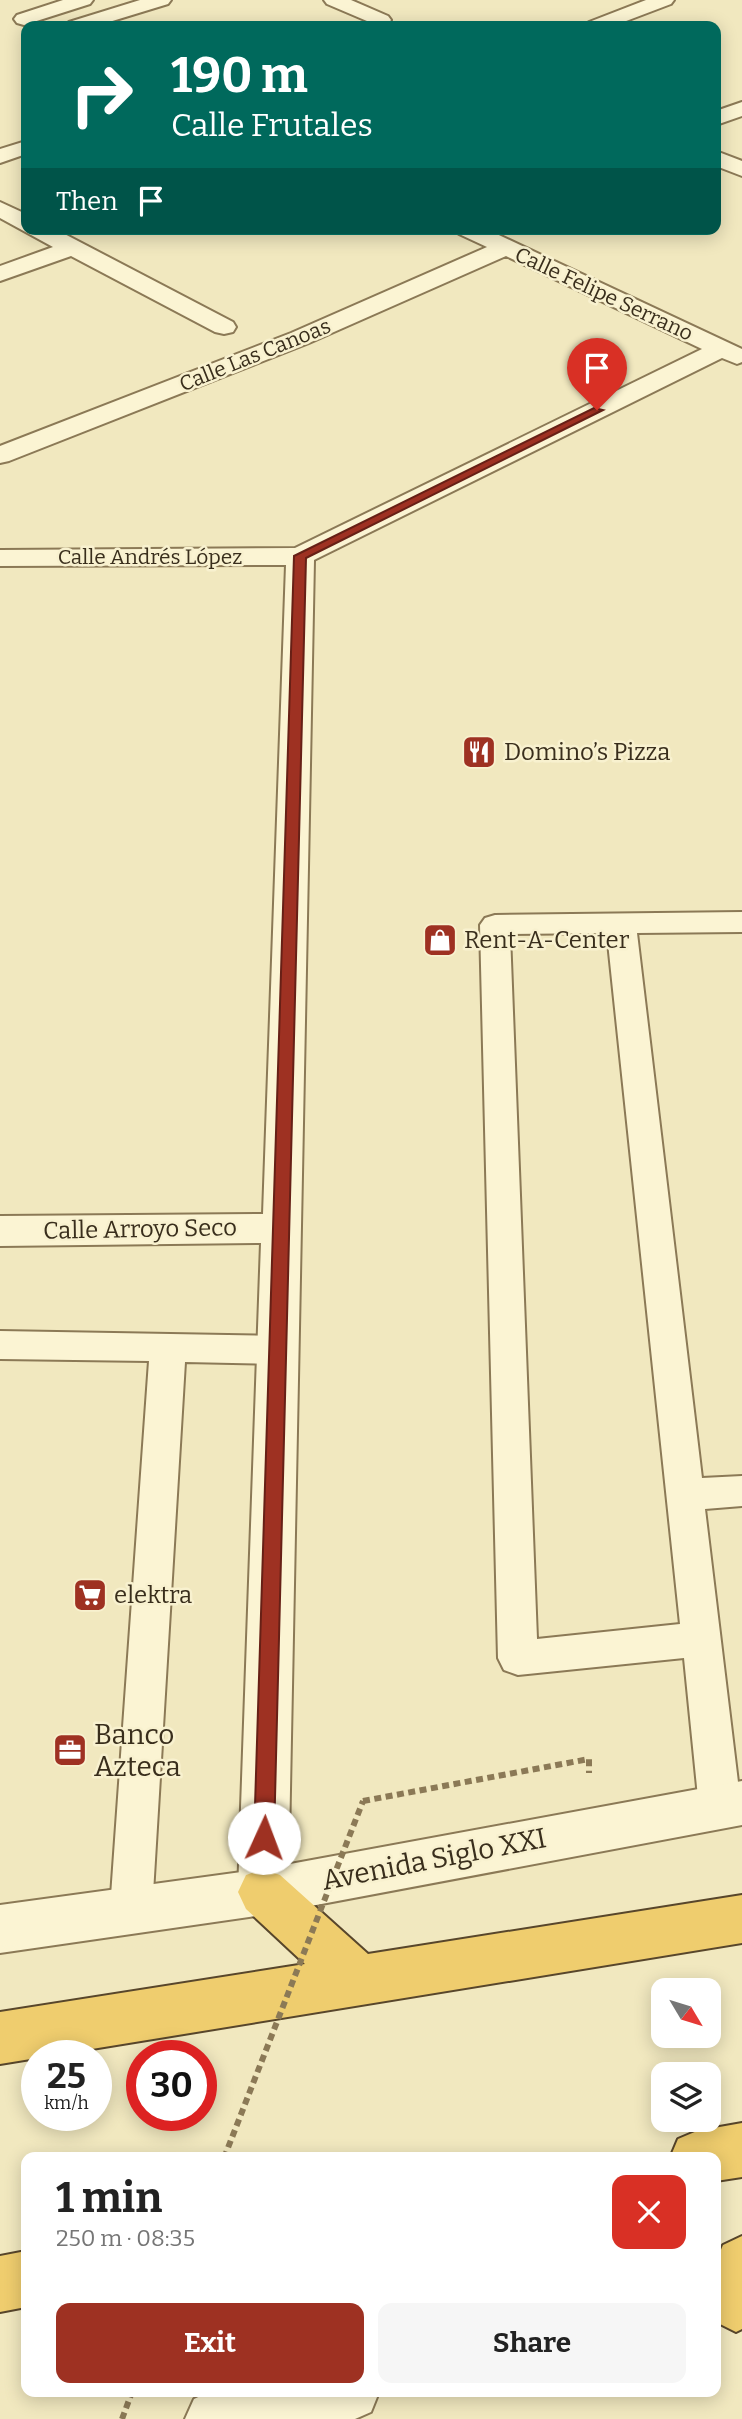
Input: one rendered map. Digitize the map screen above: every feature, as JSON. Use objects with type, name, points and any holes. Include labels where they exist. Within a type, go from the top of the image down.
[{"type":"highway","points":[[263,1892],[360,1981]]},
{"type":"highway","points":[[0,2038],[742,1919]]},
{"type":"highway","points":[[721,2154],[742,2150]]},
{"type":"highway","points":[[0,2284],[21,2280]]},
{"type":"street","points":[[36,21],[83,0]]},
{"type":"street","points":[[92,21],[161,0]]},
{"type":"street","points":[[334,0],[381,20]]},
{"type":"street","points":[[609,21],[664,0]]},
{"type":"street","points":[[0,9],[27,21]]},
{"type":"street","points":[[721,117],[742,108]]},
{"type":"street","points":[[0,156],[21,148]]},
{"type":"street","points":[[721,160],[742,169]]},
{"type":"street","points":[[0,179],[21,172]]},
{"type":"street","points":[[0,209],[21,220]]},
{"type":"street","points":[[48,235],[224,327]]},
{"type":"street","name":"Calle Felipe Serrano","points":[[479,235],[732,354]]},
{"type":"street","points":[[0,274],[72,248]]},
{"type":"street","name":"Calle Las Canoas","points":[[0,454],[300,338],[506,248]]},
{"type":"street","points":[[263,1892],[300,556],[732,354]]},
{"type":"street","name":"Calle Andrés López","points":[[0,558],[300,556]]},
{"type":"street","name":"Calle Arroyo Seco","points":[[0,1231],[281,1228]]},
{"type":"street","name":"Avenida Siglo XXI","points":[[0,1929],[263,1892],[731,1805]]},
{"type":"street","points":[[214,2419],[322,2408]]},
{"type":"lane","points":[[701,1639],[517,1658],[495,925],[742,922]]},
{"type":"lane","points":[[621,923],[683,1495],[701,1639],[731,1805]]},
{"type":"lane","points":[[0,1345],[278,1350]]},
{"type":"lane","points":[[131,1910],[168,1348]]},
{"type":"lane","points":[[683,1495],[742,1491]]},
{"type":"path","points":[[226,2152],[363,1801],[589,1759]]},
{"type":"path","points":[[122,2419],[130,2397]]},
{"type":"place","name":"Domino’s Pizza","points":[[479,752]]},
{"type":"place","name":"Rent-A-Center","points":[[440,940]]},
{"type":"place","name":"elektra","points":[[90,1595]]},
{"type":"place","name":"Banco Azteca","points":[[70,1750]]},
{"type":"route","points":[[264,1838],[300,556],[597,410]]}]
